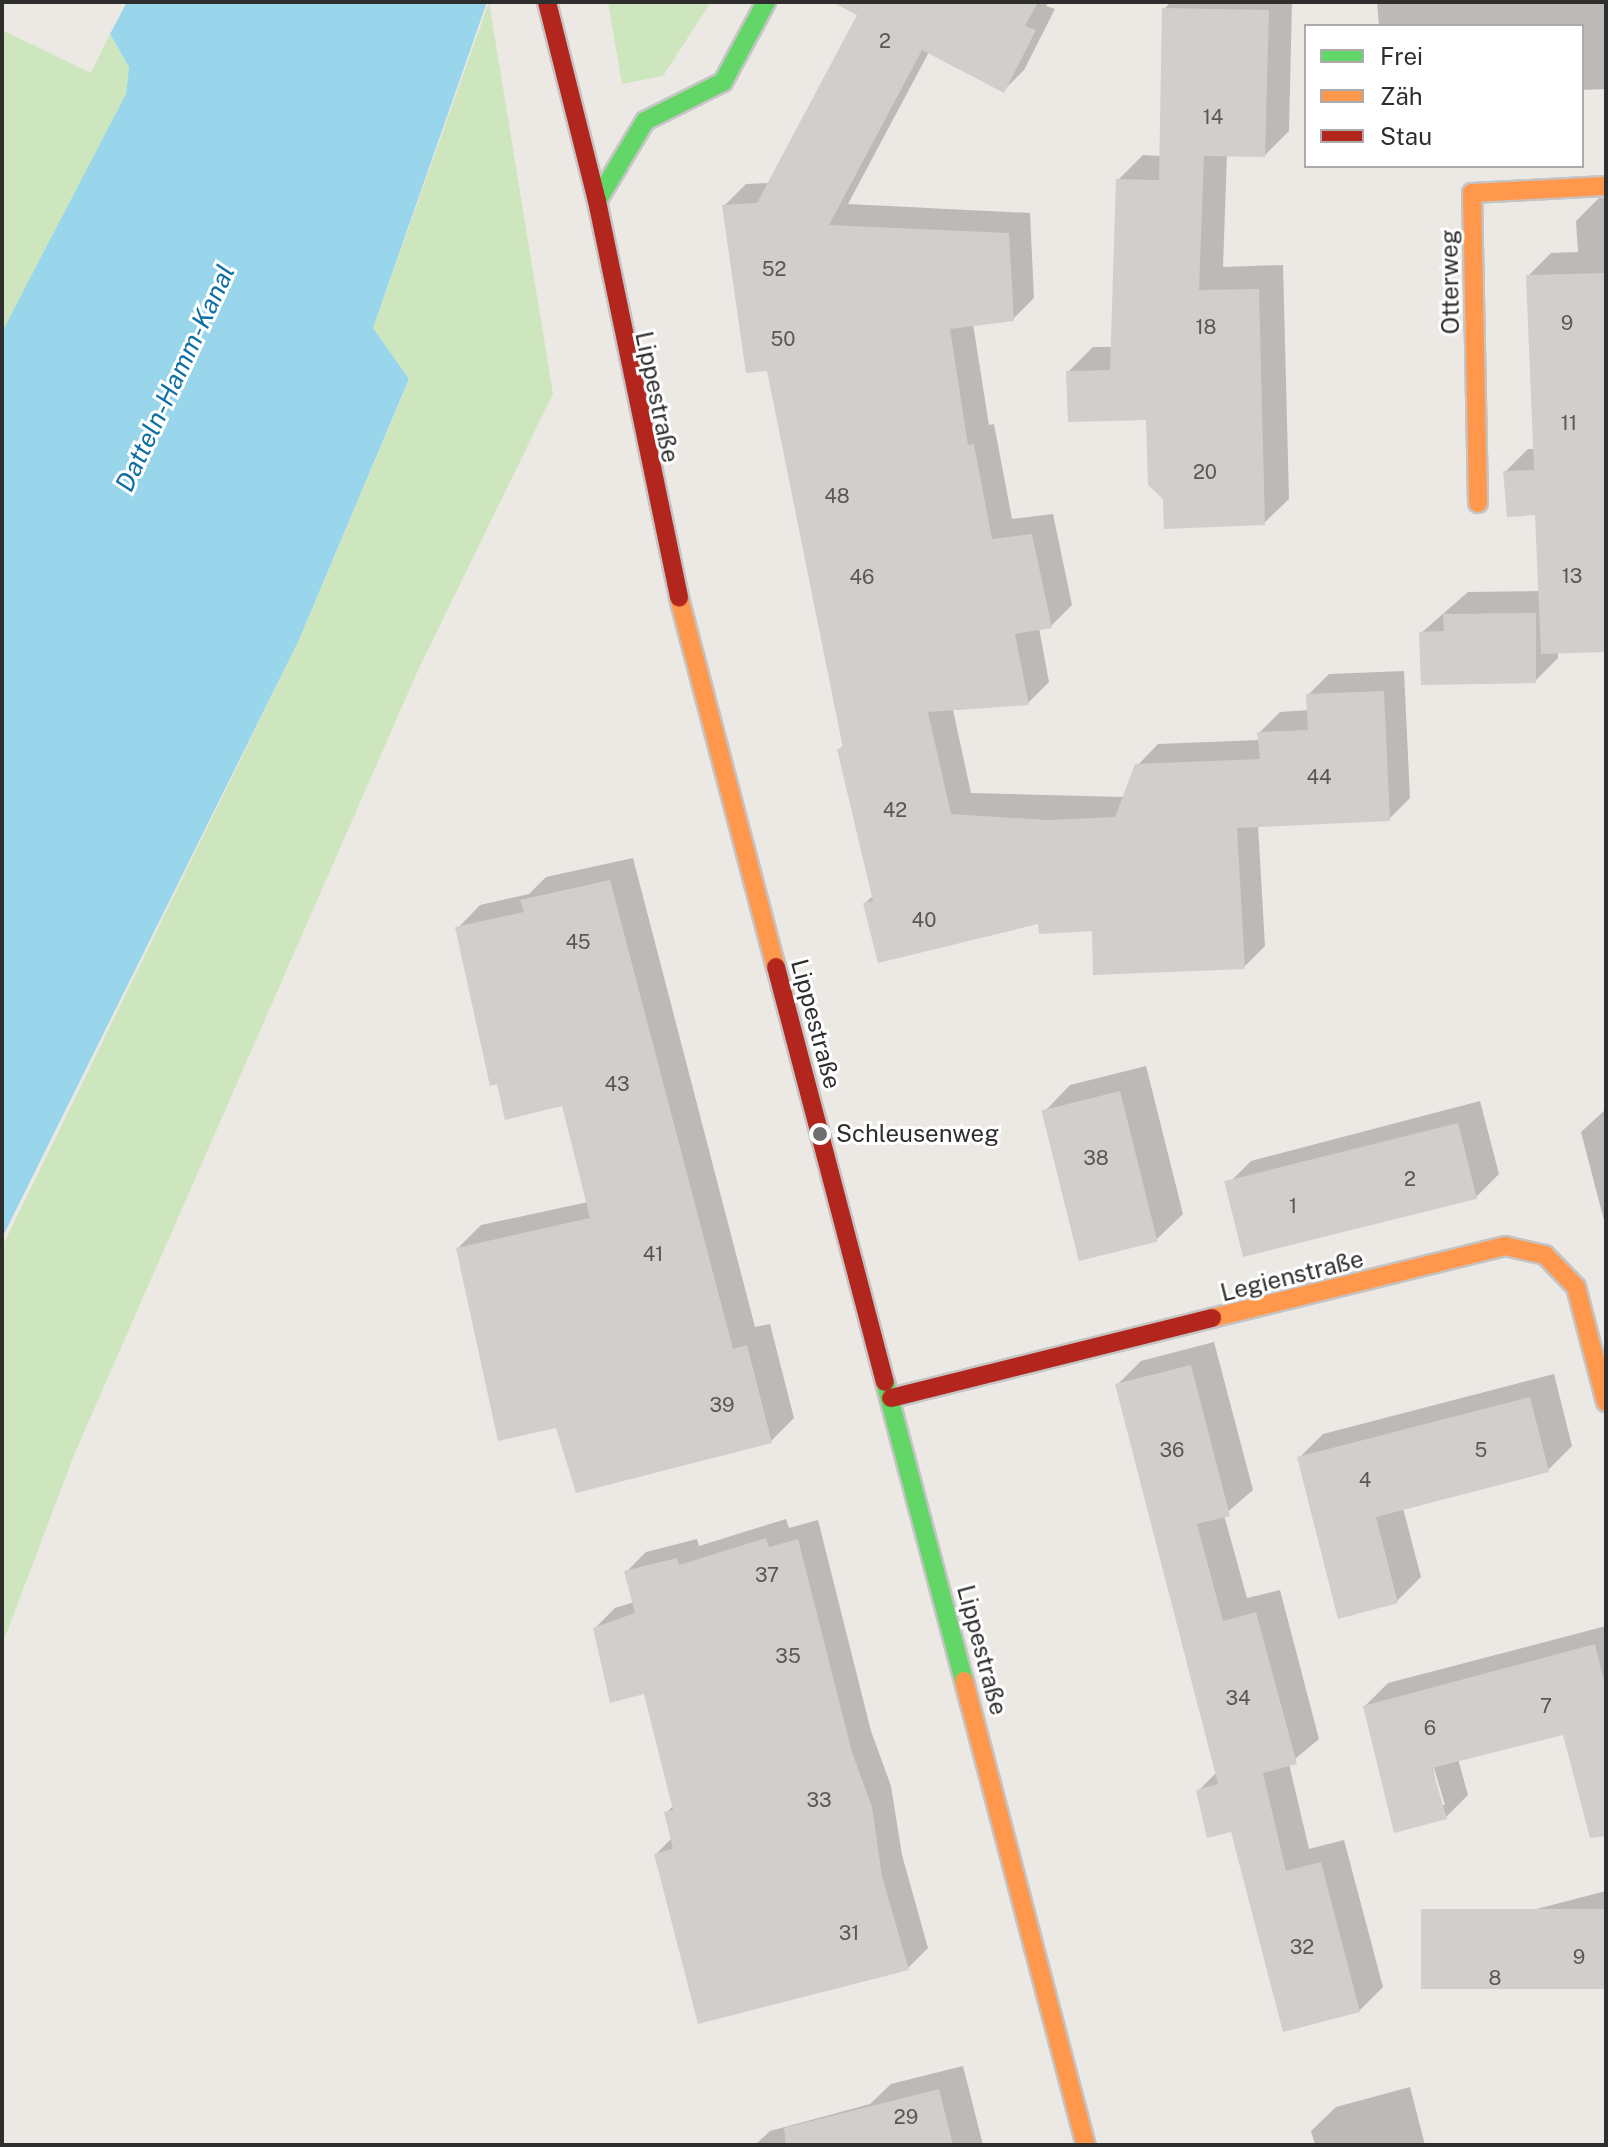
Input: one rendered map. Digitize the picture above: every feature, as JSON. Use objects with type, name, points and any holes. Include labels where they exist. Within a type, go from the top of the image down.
[{"type":"main road","points":[[597,201],[645,121],[723,82],[766,2]]},
{"type":"main road","name":"Lippestraße","points":[[548,6],[597,201],[662,534],[1086,2145]]},
{"type":"main road","name":"Otterweg","points":[[1478,503],[1472,193],[1606,186]]},
{"type":"main road","name":"Legienstraße","points":[[891,1398],[1505,1246],[1545,1255],[1576,1287],[1606,1402]]},
{"type":"green space","points":[[489,2],[553,394],[419,668],[74,1455],[2,1645],[2,1247],[298,642],[409,380],[373,328]]},
{"type":"green space","points":[[608,2],[711,2],[663,76],[622,84]]},
{"type":"green space","points":[[2,30],[91,73],[110,34],[129,67],[126,94],[115,121],[2,332]]},
{"type":"water","name":"Datteln-Hamm-Kanal","points":[[127,2],[487,2],[373,328],[409,379],[298,642],[2,1238],[2,332],[126,94],[129,67],[110,34]]},
{"type":"building","points":[[832,2],[1038,2],[1025,26],[1036,30],[1004,93],[922,50],[829,225],[1009,233],[1014,321],[950,329],[968,445],[974,444],[992,539],[1032,534],[1052,628],[1015,634],[1029,705],[928,712],[951,814],[1048,820],[1115,817],[1135,764],[1260,759],[1257,732],[1308,730],[1306,694],[1384,691],[1390,821],[1237,828],[1245,969],[1093,975],[1092,931],[1039,934],[1038,924],[878,963],[863,903],[873,901],[837,749],[843,748],[767,371],[746,373],[722,205],[757,203],[857,15]]},
{"type":"building","points":[[1162,8],[1269,10],[1265,157],[1204,156],[1199,290],[1259,289],[1265,525],[1164,529],[1163,499],[1148,485],[1146,420],[1068,422],[1066,371],[1110,370],[1116,179],[1159,180]]},
{"type":"building","points":[[1606,273],[1606,652],[1541,654],[1535,515],[1507,517],[1503,471],[1534,470],[1526,275]]},
{"type":"building","points":[[1536,613],[1536,683],[1421,685],[1419,632],[1444,631],[1443,614]]},
{"type":"building","points":[[610,880],[733,1349],[747,1345],[772,1443],[576,1493],[556,1428],[498,1441],[456,1248],[590,1218],[562,1106],[505,1120],[497,1084],[490,1086],[455,927],[524,912],[520,900]]},
{"type":"building","points":[[1120,1091],[1157,1241],[1079,1261],[1041,1111]]},
{"type":"building","points":[[1458,1123],[1477,1199],[1243,1257],[1224,1181]]},
{"type":"building","points":[[1191,1365],[1230,1516],[1197,1524],[1223,1621],[1256,1612],[1297,1764],[1263,1773],[1286,1871],[1321,1862],[1360,2012],[1283,2032],[1231,1832],[1207,1838],[1196,1790],[1218,1784],[1115,1384]]},
{"type":"building","points":[[1530,1397],[1549,1472],[1376,1517],[1398,1603],[1338,1619],[1297,1457]]},
{"type":"building","points":[[766,1538],[769,1547],[798,1539],[852,1752],[872,1807],[882,1876],[909,1970],[698,2024],[654,1854],[673,1849],[664,1812],[673,1810],[644,1694],[610,1703],[593,1628],[635,1613],[624,1571],[677,1558],[679,1565]]},
{"type":"building","points":[[1595,1644],[1606,1689],[1606,1836],[1590,1838],[1563,1735],[1432,1768],[1447,1819],[1394,1833],[1363,1706]]},
{"type":"building","points":[[1421,1909],[1606,1909],[1606,1989],[1421,1989]]},
{"type":"building","points":[[939,2089],[953,2145],[786,2145],[784,2128]]},
{"type":"traffic: fast","points":[[597,201],[645,121],[723,82],[766,2]]},
{"type":"traffic: fast","points":[[885,1382],[964,1681]]},
{"type":"traffic: slow","points":[[1478,503],[1472,193],[1606,186]]},
{"type":"traffic: slow","points":[[679,598],[776,967]]},
{"type":"traffic: slow","points":[[1212,1318],[1505,1246],[1545,1255],[1576,1287],[1606,1402]]},
{"type":"traffic: slow","points":[[964,1681],[1086,2145]]},
{"type":"traffic: jam","points":[[547,2],[597,201],[679,598]]},
{"type":"traffic: jam","points":[[776,967],[885,1382]]},
{"type":"traffic: jam","points":[[891,1398],[1212,1318]]},
{"type":"place","name":"Schleusenweg","points":[[820,1134]]}]
